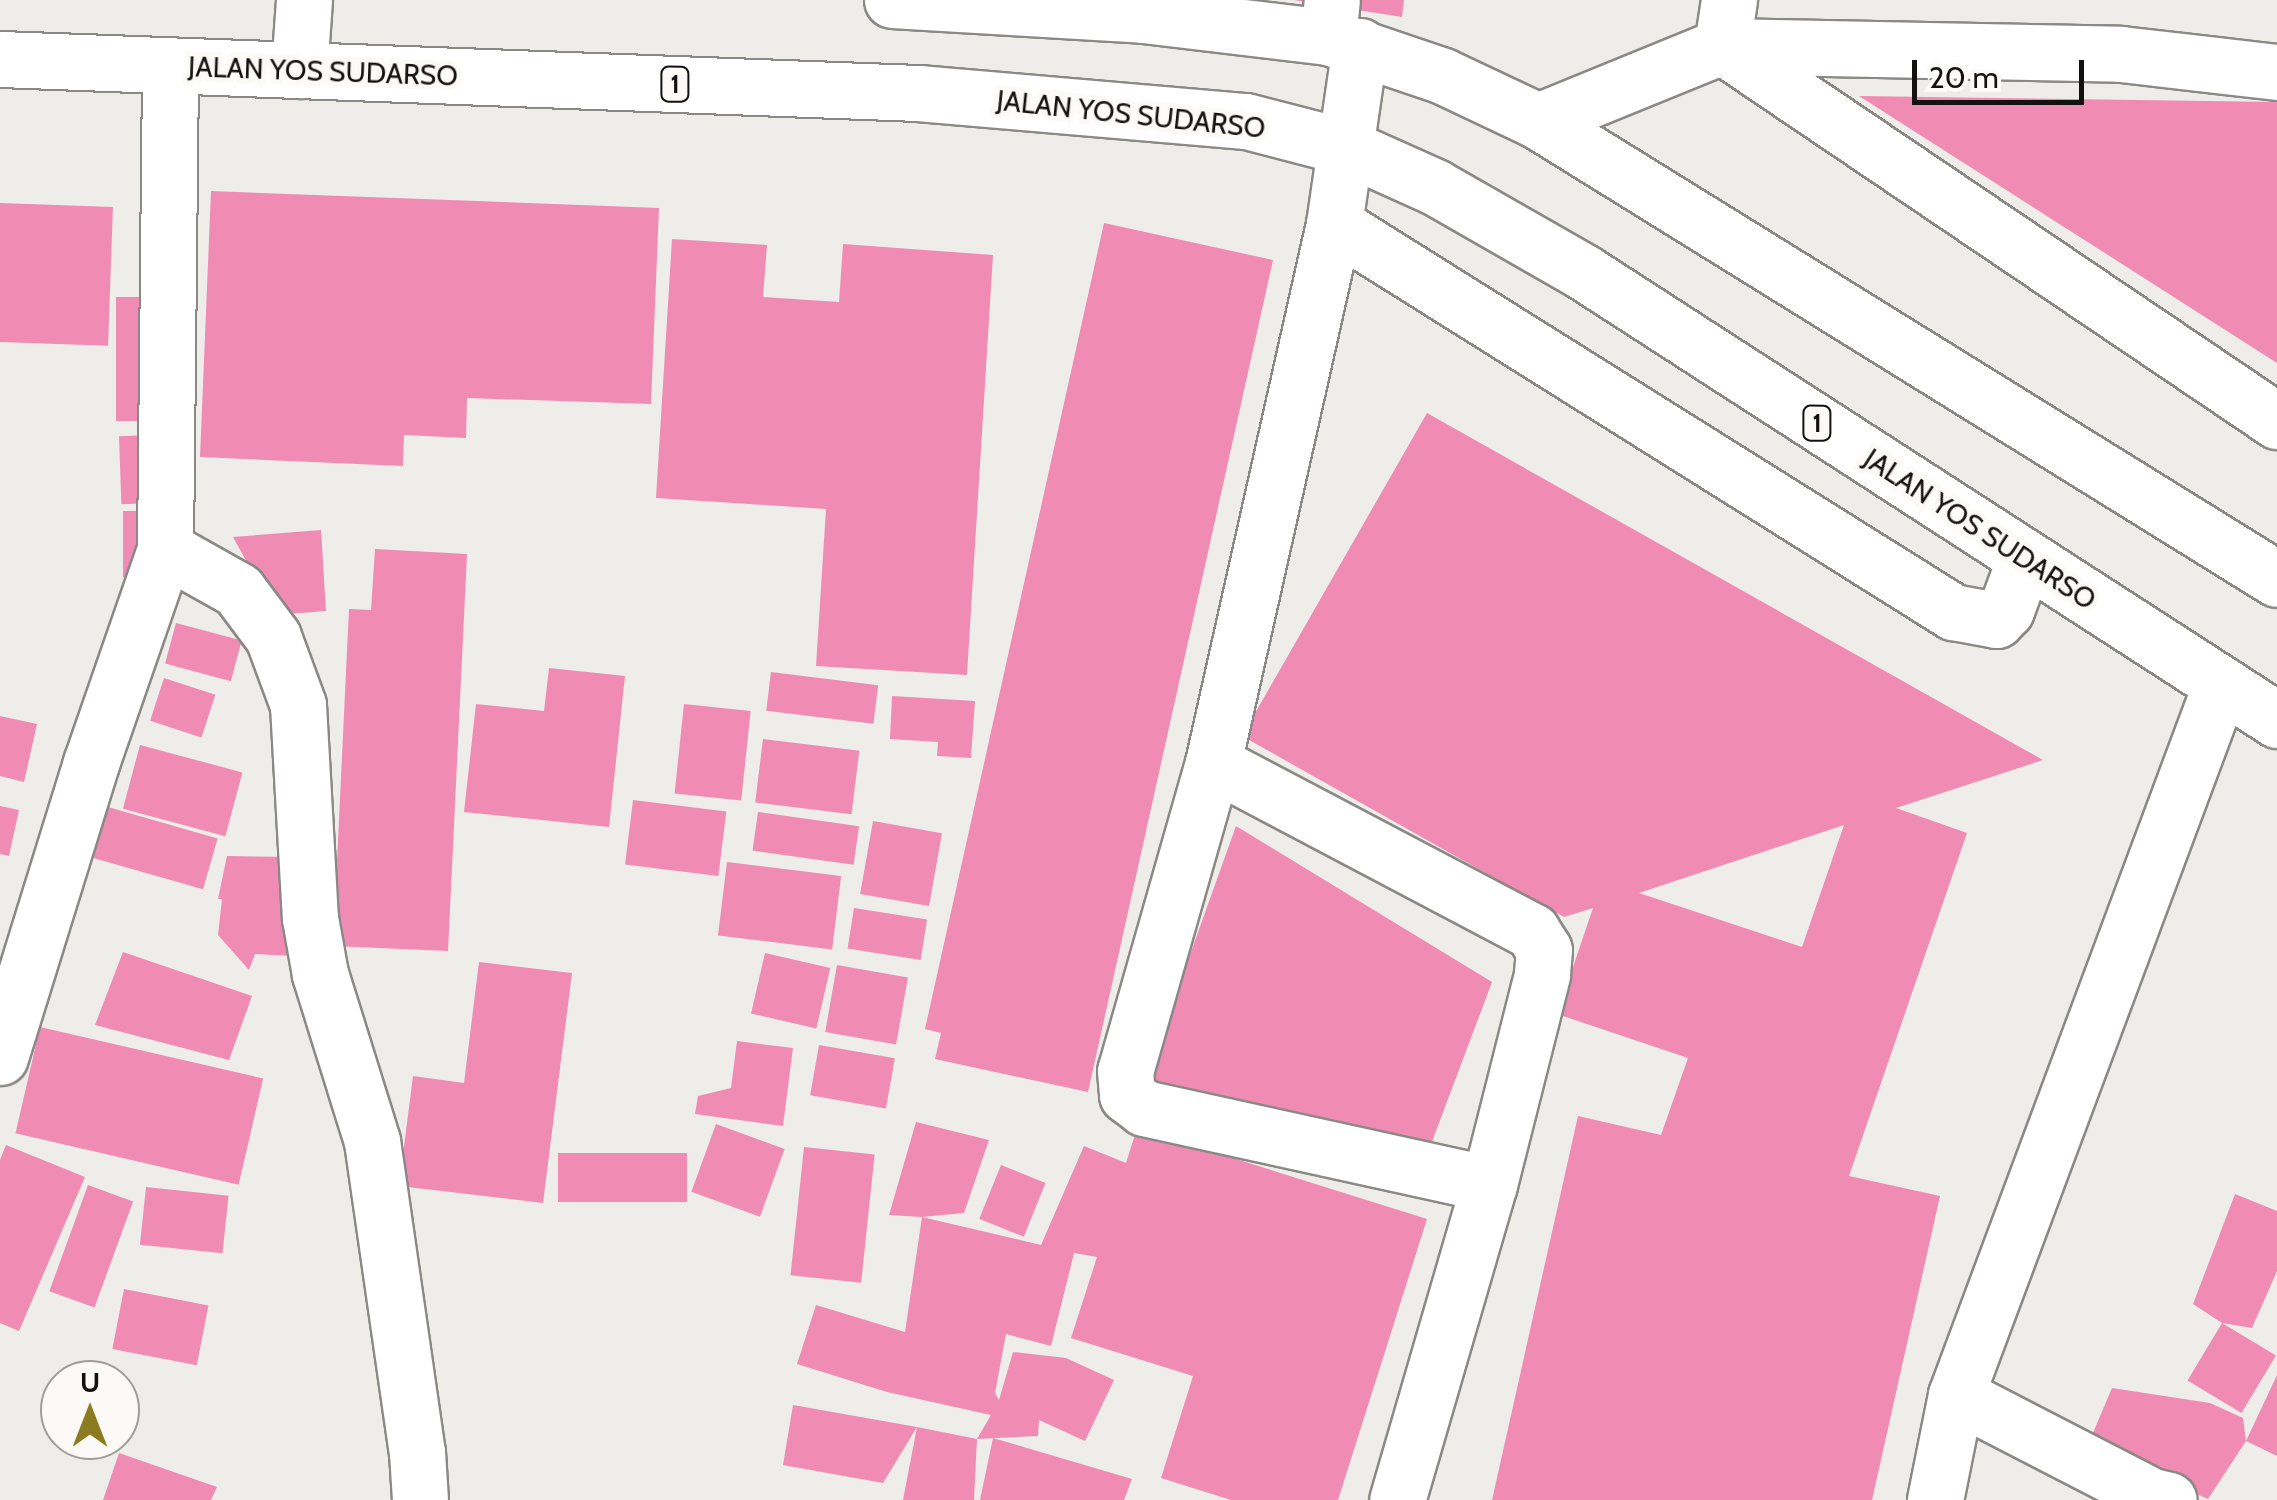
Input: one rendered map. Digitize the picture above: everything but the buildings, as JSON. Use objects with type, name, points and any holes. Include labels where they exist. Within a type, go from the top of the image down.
[{"type":"main road","points":[[299,70],[304,0]]},
{"type":"main road","points":[[892,0],[1340,28],[1538,121],[2277,578]]},
{"type":"main road","points":[[1538,121],[1725,23],[2122,54],[2277,72]]},
{"type":"main road","points":[[1725,23],[2277,420]]},
{"type":"main road","points":[[1340,28],[1346,146],[1334,224],[1213,763],[1130,1047],[1127,1095],[1144,1108],[1489,1184]]},
{"type":"main road","name":"JALAN YOS SUDARSO","points":[[0,59],[918,92],[1246,121],[1346,146],[1435,187],[1585,273],[2277,720]]},
{"type":"main road","points":[[0,1057],[92,763],[165,550],[170,65]]},
{"type":"main road","points":[[1334,224],[1953,612],[1996,620],[2006,610],[2025,558]]},
{"type":"main road","points":[[165,550],[238,590],[273,636],[298,705],[310,918],[320,974],[372,1141],[417,1452],[420,1500]]},
{"type":"main road","points":[[1935,1500],[1956,1395],[2221,684]]},
{"type":"main road","points":[[1213,763],[1532,931],[1544,950],[1542,975],[1489,1184],[1398,1500]]},
{"type":"main road","points":[[1956,1395],[2136,1488],[2169,1500]]}]
